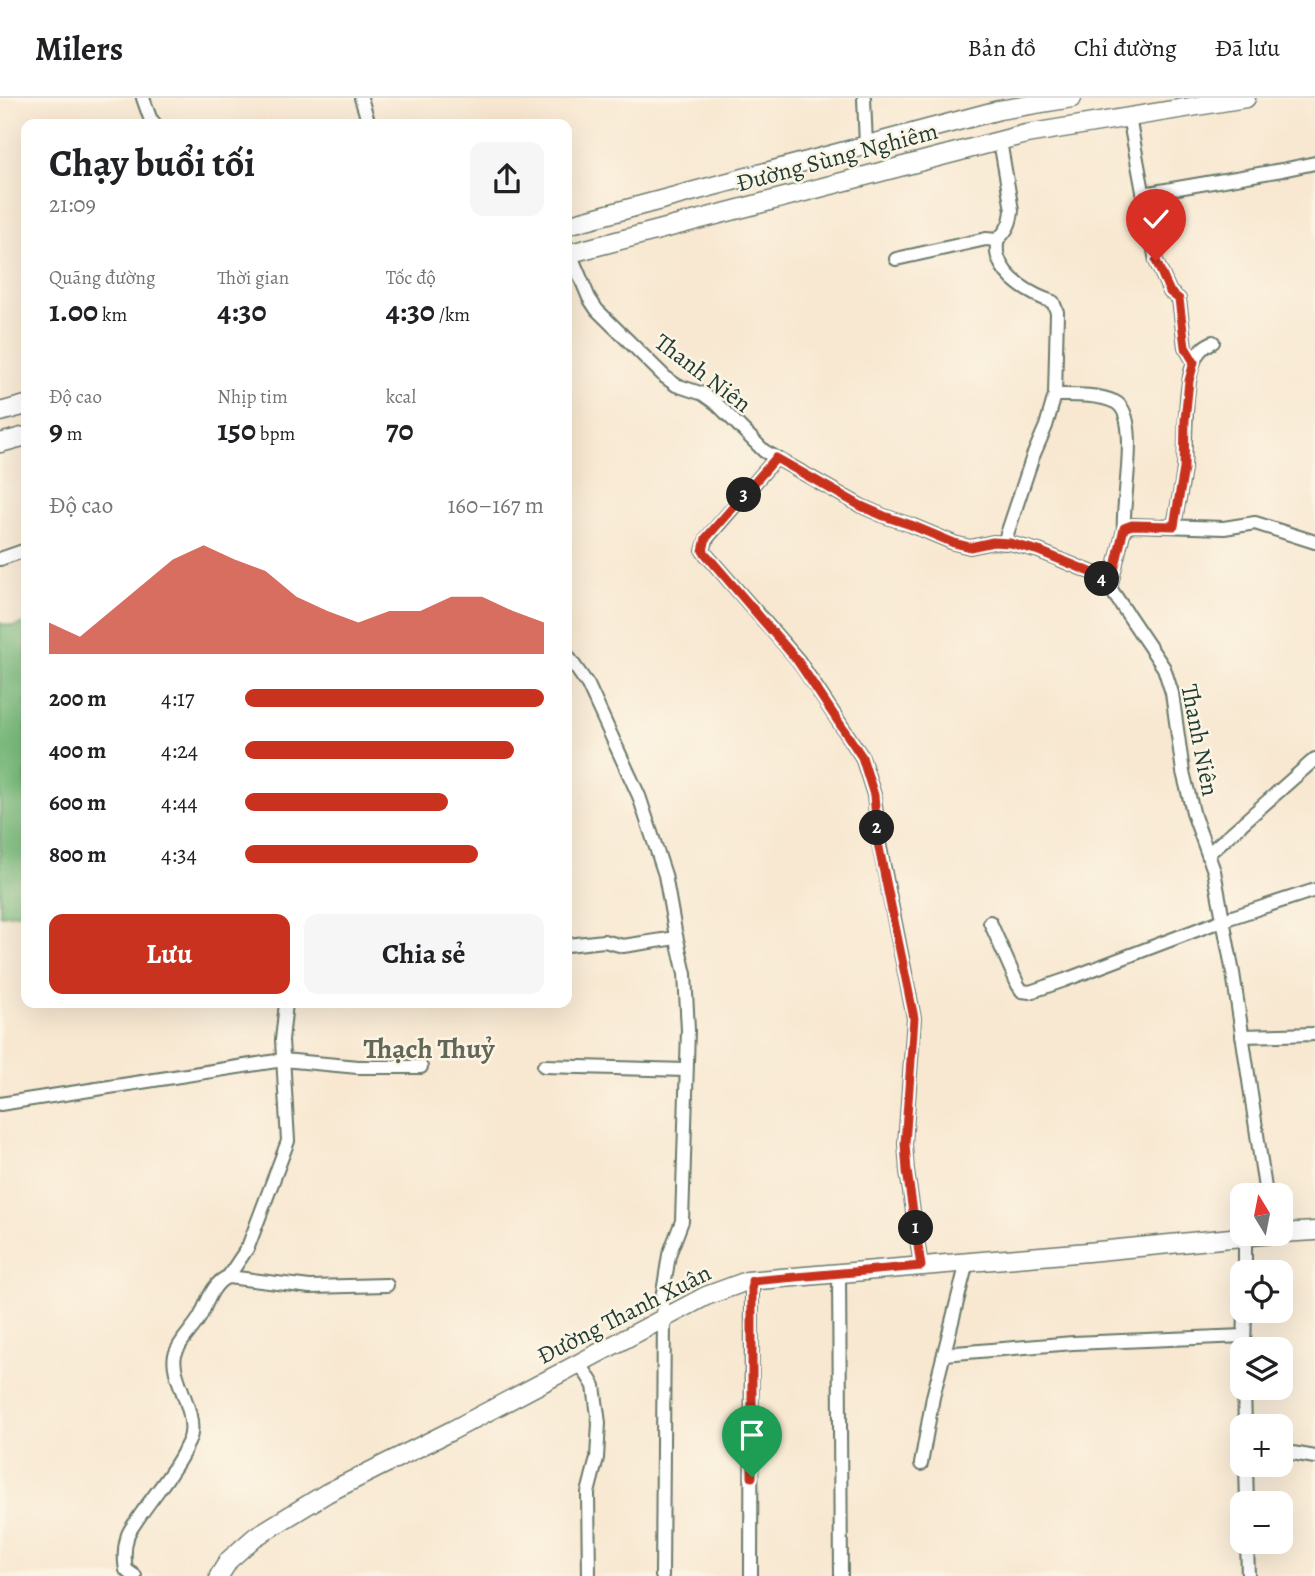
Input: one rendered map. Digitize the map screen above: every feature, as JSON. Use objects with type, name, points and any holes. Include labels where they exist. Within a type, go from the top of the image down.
[{"type":"street","points":[[143,98],[151,119]]},
{"type":"street","points":[[361,98],[367,119]]},
{"type":"street","points":[[864,98],[866,145]]},
{"type":"street","name":"Đường Sùng Nghiêm","points":[[572,224],[1017,102],[1072,98]]},
{"type":"street","name":"Đường Sùng Nghiêm","points":[[572,252],[1026,134],[1246,98]]},
{"type":"street","points":[[1129,117],[1156,261],[1170,292],[1179,299],[1185,347],[1194,362]]},
{"type":"street","points":[[896,260],[986,239],[997,240],[1006,232],[1012,210],[1000,141]]},
{"type":"street","points":[[1143,194],[1315,163]]},
{"type":"street","points":[[997,240],[997,255],[1005,271],[1020,285],[1053,302],[1057,312],[1055,395],[1004,543]]},
{"type":"street","name":"Thanh Niên","points":[[572,260],[589,298],[607,321],[665,377],[676,385],[703,394],[717,404],[764,451],[861,506],[954,543],[970,547],[993,542],[1030,548],[1098,575],[1110,588],[1164,668],[1172,693],[1183,772],[1194,816],[1214,871],[1264,1183]]},
{"type":"street","points":[[1174,526],[1184,469],[1189,381],[1200,351],[1213,342]]},
{"type":"street","points":[[1055,395],[1089,396],[1116,402],[1123,410],[1130,458],[1124,528],[1110,588]]},
{"type":"street","points":[[0,412],[21,406]]},
{"type":"street","points":[[0,443],[21,437]]},
{"type":"street","points":[[776,458],[706,538],[703,551],[797,660],[865,765],[874,795],[878,843],[914,1018],[905,1144],[921,1266]]},
{"type":"street","points":[[1124,528],[1132,525],[1224,528],[1255,523],[1315,542]]},
{"type":"street","points":[[0,559],[21,552]]},
{"type":"street","points":[[572,662],[588,685],[639,796],[665,875],[685,974],[688,1030],[682,1221],[667,1266],[662,1299],[662,1576]]},
{"type":"street","points":[[1208,854],[1315,759]]},
{"type":"street","points":[[990,922],[1018,985],[1022,991],[1030,992],[1223,920],[1315,890]]},
{"type":"street","points":[[572,944],[604,941],[624,946],[676,938]]},
{"type":"street","points":[[228,1277],[248,1247],[288,1141],[282,1040],[285,1008]]},
{"type":"street","points":[[1242,1036],[1315,1034]]},
{"type":"street","points":[[0,1104],[283,1060],[358,1067],[421,1067]]},
{"type":"street","points":[[544,1066],[686,1070]]},
{"type":"street","points":[[1293,1232],[1315,1231]]},
{"type":"street","name":"Đường Thanh Xuân","points":[[219,1576],[229,1560],[256,1536],[327,1493],[451,1431],[706,1296],[752,1281],[1230,1238]]},
{"type":"street","points":[[921,1464],[933,1397],[967,1262]]},
{"type":"street","points":[[839,1273],[841,1576]]},
{"type":"street","points":[[135,1576],[126,1570],[124,1559],[127,1536],[178,1461],[191,1434],[190,1415],[177,1377],[174,1357],[222,1279],[228,1277],[310,1287],[387,1285]]},
{"type":"street","points":[[751,1575],[752,1281]]},
{"type":"street","points":[[944,1354],[1073,1343],[1230,1342]]},
{"type":"street","points":[[579,1362],[594,1386],[599,1423],[597,1458],[588,1493],[589,1576]]},
{"type":"street","points":[[1293,1453],[1315,1457]]},
{"type":"street","points":[[1247,1554],[1248,1576]]},
{"type":"green space","points":[[0,623],[7,626],[21,624],[21,913],[0,915]]},
{"type":"district","name":"Thạch Thuỷ","points":[[429,1048]]},
{"type":"route","points":[[752,1477],[752,1281],[921,1266],[905,1144],[914,1018],[878,843],[874,795],[862,757],[797,660],[703,551],[706,538],[776,458],[884,516],[970,547],[993,542],[1010,543],[1039,551],[1098,575],[1110,588],[1124,528],[1132,525],[1174,526],[1184,469],[1185,420],[1194,362],[1185,347],[1179,299],[1170,292],[1156,261]]}]
